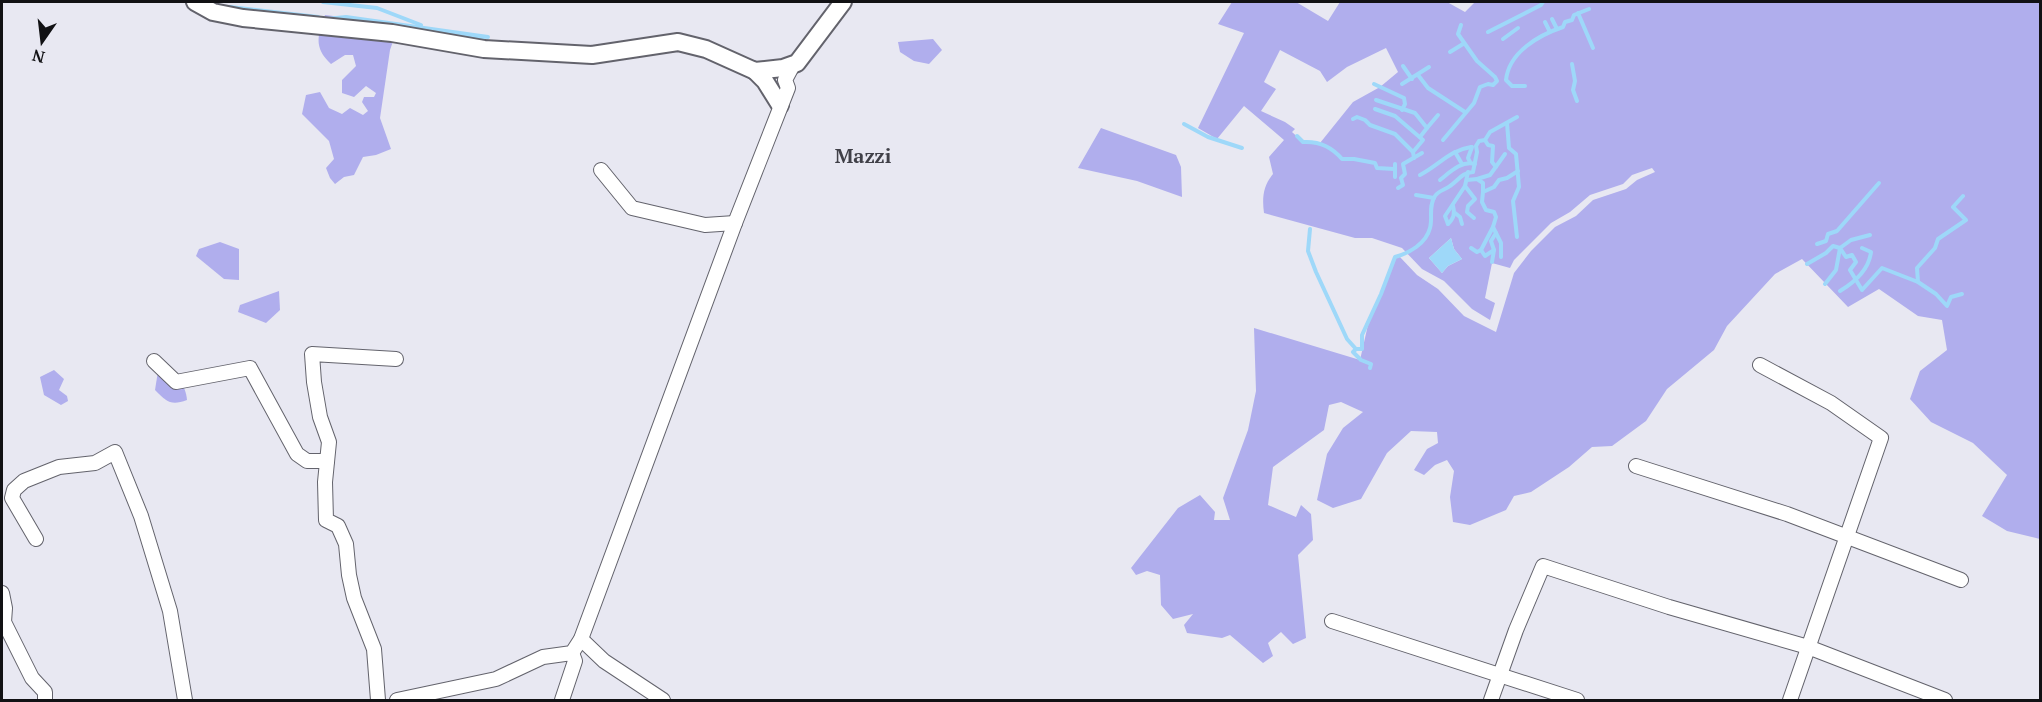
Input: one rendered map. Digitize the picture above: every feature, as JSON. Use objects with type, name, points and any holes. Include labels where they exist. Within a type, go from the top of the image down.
[{"type":"street","points":[[195,2],[213,12],[243,18],[392,33],[484,49],[592,55],[678,42],[706,49],[755,71],[765,81],[780,105]]},
{"type":"street","points":[[398,700],[496,679],[543,657],[572,653],[581,639],[735,223],[788,88],[785,80],[793,65],[805,55],[843,2]]},
{"type":"street","points":[[755,71],[793,65]]},
{"type":"street","points":[[602,170],[632,207],[705,225],[735,223]]},
{"type":"street","points":[[378,700],[374,649],[354,598],[346,543],[338,526],[326,520],[329,442],[320,417],[312,354],[396,360]]},
{"type":"street","points":[[154,361],[176,382],[250,368],[297,454],[307,461],[327,461]]},
{"type":"street","points":[[1760,365],[1831,402],[1881,438],[1790,700]]},
{"type":"street","points":[[36,539],[12,498],[14,490],[24,481],[59,467],[94,463],[115,452],[141,516],[170,610],[185,700]]},
{"type":"street","points":[[1636,466],[1787,514],[1961,580]]},
{"type":"street","points":[[1491,700],[1516,630],[1543,566],[1669,607],[1808,647],[1945,700]]},
{"type":"street","points":[[2,593],[5,608],[4,622],[32,678],[45,692],[45,700]]},
{"type":"street","points":[[1332,621],[1577,700]]},
{"type":"street","points":[[581,639],[604,661],[663,700]]},
{"type":"street","points":[[562,700],[575,661],[572,653]]},
{"type":"shaded area","points":[[1232,2],[1296,2],[1328,21],[1340,2],[1447,2],[1465,12],[1475,2],[2040,2],[2040,539],[2007,531],[1982,516],[2007,475],[1973,443],[1931,422],[1910,399],[1920,371],[1947,350],[1942,320],[1918,316],[1879,289],[1848,307],[1802,259],[1775,274],[1727,326],[1714,350],[1667,389],[1646,421],[1612,446],[1592,447],[1569,467],[1531,492],[1514,496],[1506,510],[1470,525],[1453,522],[1450,497],[1454,471],[1447,460],[1435,465],[1424,475],[1414,470],[1427,449],[1438,443],[1437,432],[1411,431],[1387,453],[1361,499],[1333,508],[1317,500],[1327,454],[1343,428],[1363,412],[1341,402],[1329,405],[1324,430],[1273,467],[1268,505],[1296,517],[1301,505],[1311,514],[1313,540],[1298,555],[1306,638],[1293,644],[1281,632],[1268,643],[1273,656],[1263,663],[1230,635],[1222,638],[1187,633],[1184,625],[1193,614],[1173,619],[1161,605],[1160,575],[1147,571],[1136,575],[1131,568],[1178,508],[1200,495],[1215,512],[1214,520],[1230,520],[1223,498],[1248,430],[1256,391],[1254,328],[1360,360],[1370,316],[1395,257],[1399,256],[1417,275],[1438,289],[1464,316],[1496,332],[1514,273],[1531,251],[1555,227],[1576,216],[1593,200],[1626,189],[1637,180],[1655,172],[1652,168],[1632,175],[1623,184],[1590,195],[1570,212],[1551,223],[1514,260],[1510,268],[1492,263],[1485,298],[1495,303],[1490,320],[1472,309],[1444,281],[1422,269],[1402,248],[1372,238],[1355,238],[1264,213],[1264,192],[1273,174],[1269,157],[1284,140],[1244,106],[1217,139],[1198,128],[1244,33],[1218,24]],"holes":[[[1386,48],[1398,72],[1380,87],[1353,102],[1320,143],[1303,142],[1292,132],[1295,129],[1261,111],[1276,89],[1264,82],[1280,50],[1320,71],[1327,82],[1347,67]],[[1451,238],[1454,249],[1462,259],[1448,266],[1442,273],[1429,258]]]},
{"type":"shaded area","points":[[325,15],[399,24],[390,50],[380,118],[391,149],[363,157],[354,175],[344,177],[335,184],[326,168],[334,159],[329,141],[302,114],[306,95],[320,92],[329,108],[342,114],[350,108],[363,115],[368,111],[362,102],[364,97],[374,97],[376,93],[366,86],[354,97],[342,93],[342,80],[356,66],[353,55],[345,55],[331,64],[321,52],[319,35]]},
{"type":"shaded area","points":[[933,39],[942,50],[929,64],[914,61],[900,52],[898,42]]},
{"type":"shaded area","points":[[1101,128],[1176,155],[1181,167],[1182,197],[1137,181],[1078,168]]},
{"type":"shaded area","points":[[1451,238],[1454,249],[1462,259],[1448,266],[1442,273],[1429,258]]},
{"type":"shaded area","points":[[220,242],[239,249],[239,280],[224,279],[196,256],[199,249]]},
{"type":"shaded area","points":[[279,291],[280,310],[266,323],[238,312],[240,305]]},
{"type":"shaded area","points":[[159,365],[170,370],[179,378],[187,400],[173,403],[155,390]]},
{"type":"shaded area","points":[[54,370],[64,379],[59,390],[67,396],[68,401],[61,405],[44,395],[40,377]]},
{"type":"waterway","points":[[323,2],[377,8],[421,25]]},
{"type":"waterway","points":[[1488,32],[1543,2]]},
{"type":"waterway","points":[[230,7],[318,17]]},
{"type":"waterway","points":[[1525,86],[1512,86],[1506,80],[1508,70],[1519,53],[1535,40],[1563,27],[1565,22],[1572,20],[1574,15],[1589,9]]},
{"type":"waterway","points":[[1578,13],[1593,48]]},
{"type":"waterway","points":[[326,19],[346,17],[488,37]]},
{"type":"waterway","points":[[1552,19],[1557,29]]},
{"type":"waterway","points":[[1545,22],[1550,32]]},
{"type":"waterway","points":[[1443,140],[1474,103],[1480,87],[1493,85],[1497,81],[1477,61],[1458,34],[1461,25]]},
{"type":"waterway","points":[[1503,39],[1518,28]]},
{"type":"waterway","points":[[464,37],[484,40]]},
{"type":"waterway","points":[[1450,52],[1463,44]]},
{"type":"waterway","points":[[1572,64],[1575,81],[1573,90],[1577,101]]},
{"type":"waterway","points":[[1403,66],[1412,79]]},
{"type":"waterway","points":[[1402,84],[1429,67]]},
{"type":"waterway","points":[[1418,75],[1428,88],[1465,112]]},
{"type":"waterway","points":[[1374,84],[1404,98],[1405,104],[1402,110]]},
{"type":"waterway","points":[[1376,100],[1415,113],[1427,128],[1420,137]]},
{"type":"waterway","points":[[1375,109],[1395,116],[1423,140],[1413,152]]},
{"type":"waterway","points":[[1427,128],[1438,115]]},
{"type":"waterway","points":[[1353,119],[1357,117],[1370,125],[1395,134],[1413,152],[1414,158]]},
{"type":"waterway","points":[[1370,368],[1371,364],[1361,360],[1353,352],[1356,349],[1362,349],[1362,335],[1395,257],[1406,253],[1425,239],[1431,224],[1432,204],[1435,196],[1463,175],[1473,172],[1476,146],[1479,141],[1485,140],[1490,132],[1517,117]]},
{"type":"waterway","points":[[1507,123],[1509,148],[1516,154],[1519,187],[1513,201],[1517,237]]},
{"type":"waterway","points":[[1184,124],[1208,137],[1242,148]]},
{"type":"waterway","points":[[1297,136],[1303,142],[1325,146],[1342,159],[1375,163],[1377,168],[1394,169]]},
{"type":"waterway","points":[[1485,140],[1488,145],[1493,146],[1492,162],[1496,167]]},
{"type":"waterway","points":[[1420,175],[1450,155],[1471,147]]},
{"type":"waterway","points":[[1470,162],[1468,158],[1472,147]]},
{"type":"waterway","points":[[1455,152],[1462,164]]},
{"type":"waterway","points":[[1398,188],[1403,185],[1401,178],[1405,174],[1403,164],[1422,153]]},
{"type":"waterway","points":[[1477,179],[1490,175],[1505,154]]},
{"type":"waterway","points":[[1395,164],[1395,177]]},
{"type":"waterway","points":[[1440,180],[1461,165],[1475,164]]},
{"type":"waterway","points":[[1501,257],[1501,243],[1493,227],[1496,217],[1494,212],[1486,210],[1482,202],[1483,192],[1494,187],[1499,180],[1518,171]]},
{"type":"waterway","points":[[1448,224],[1445,216],[1465,186],[1468,172]]},
{"type":"waterway","points":[[1467,180],[1477,179],[1483,183],[1483,192]]},
{"type":"waterway","points":[[1817,244],[1826,241],[1828,234],[1837,231],[1879,183]]},
{"type":"waterway","points":[[1465,186],[1475,199],[1468,206],[1467,212],[1474,218]]},
{"type":"waterway","points":[[1416,195],[1434,198]]},
{"type":"waterway","points":[[1840,248],[1846,257],[1852,255],[1856,262],[1850,270],[1862,290],[1882,268],[1918,282],[1917,268],[1935,248],[1938,239],[1966,220],[1953,207],[1963,196]]},
{"type":"waterway","points":[[1448,224],[1454,216],[1453,206]]},
{"type":"waterway","points":[[1455,213],[1460,217],[1462,224]]},
{"type":"waterway","points":[[1471,248],[1477,252],[1481,250],[1493,227]]},
{"type":"waterway","points":[[1310,229],[1308,251],[1316,272],[1347,339],[1356,349]]},
{"type":"waterway","points":[[1492,262],[1494,250],[1491,241],[1496,233]]},
{"type":"waterway","points":[[1807,264],[1833,246],[1840,248],[1851,240],[1870,235]]},
{"type":"waterway","points":[[1825,284],[1836,270],[1840,248]]},
{"type":"waterway","points":[[1840,291],[1851,284],[1867,264],[1871,252],[1862,248]]},
{"type":"waterway","points":[[1481,250],[1485,256],[1494,250]]},
{"type":"waterway","points":[[1918,282],[1936,294],[1947,306],[1951,297],[1962,294]]},
{"type":"district","name":"Mazzi","points":[[863,155]]}]
